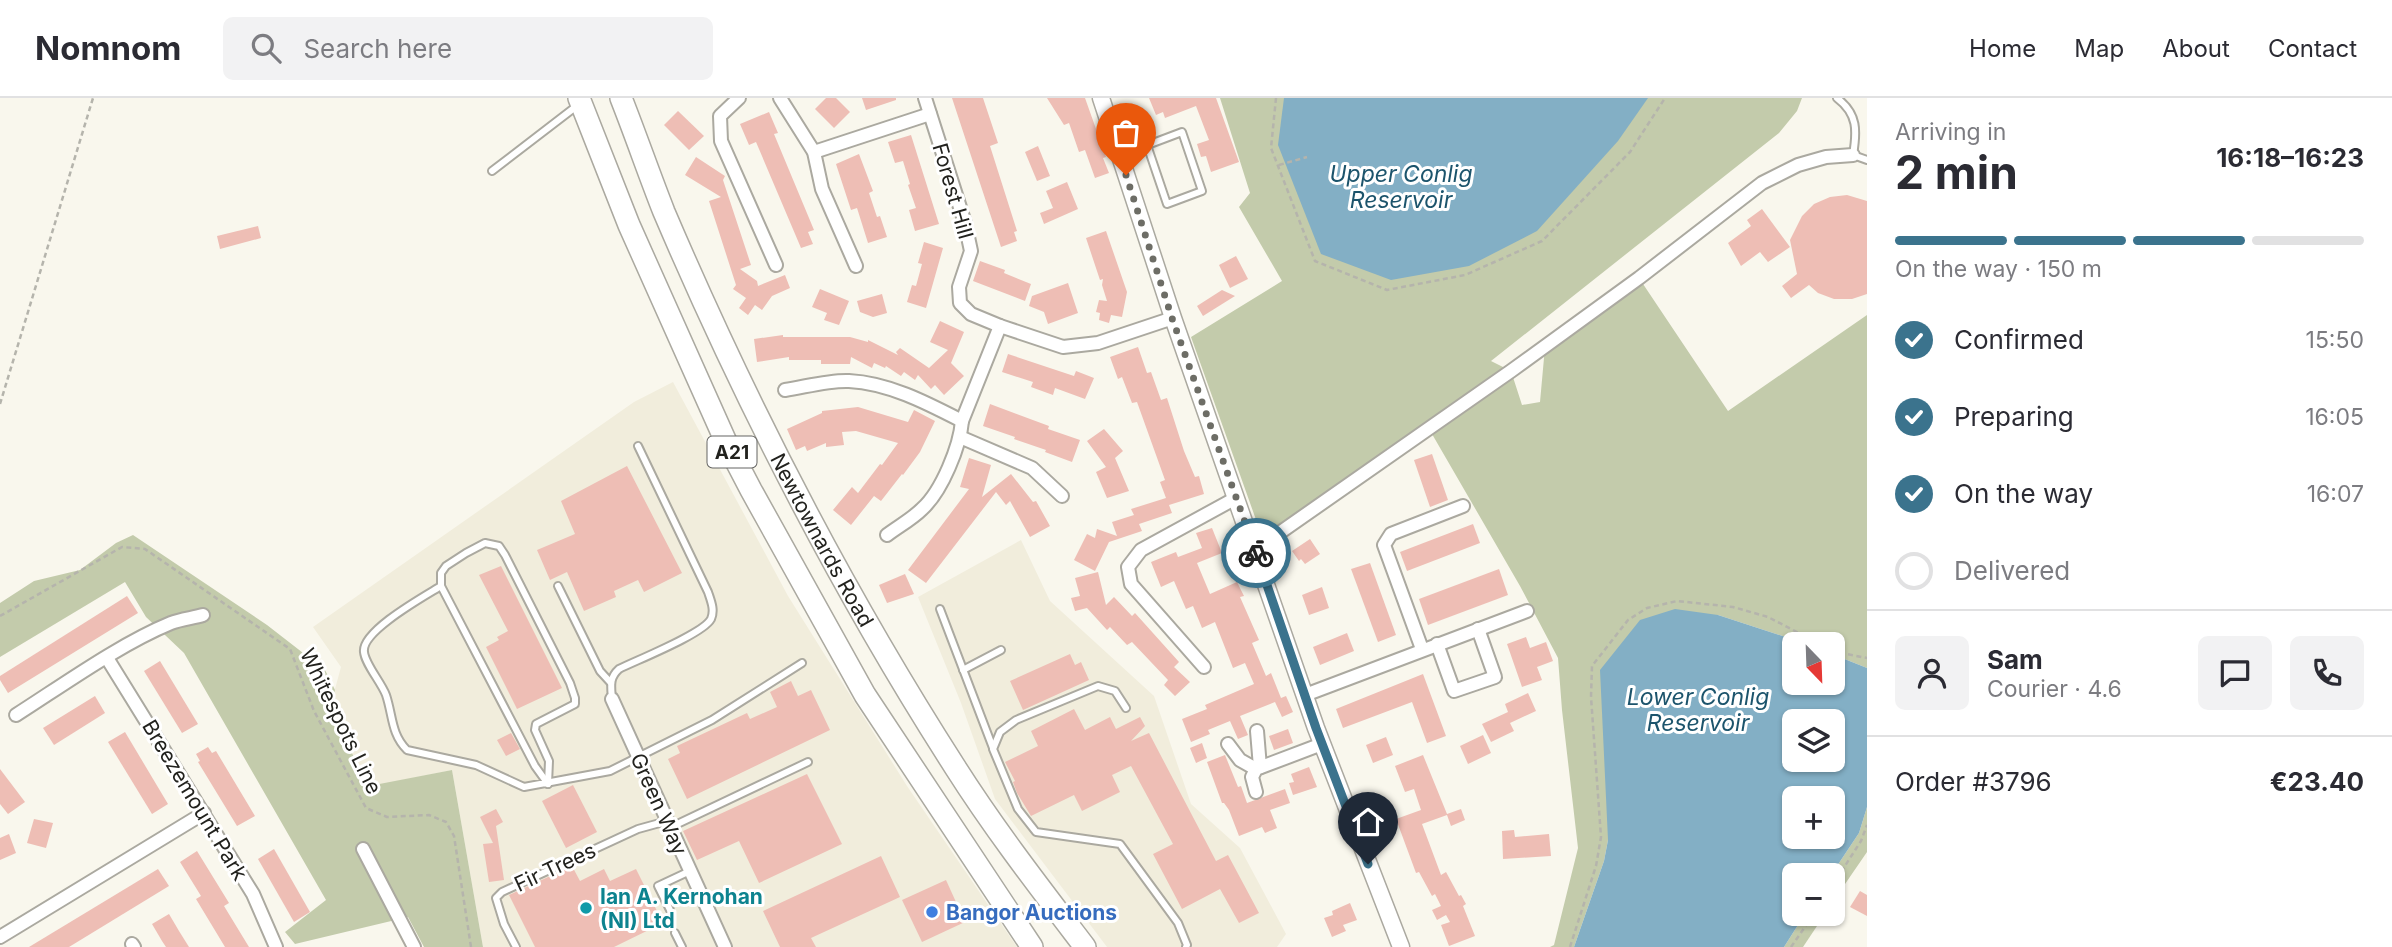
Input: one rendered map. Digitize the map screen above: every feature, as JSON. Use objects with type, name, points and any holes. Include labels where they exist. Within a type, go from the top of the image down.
[{"type":"highway","name":"Newtownards Road","points":[[621,98],[664,211],[761,423],[826,552],[956,769],[1020,861],[1085,947]]},
{"type":"highway","name":"Newtownards Road","points":[[583,100],[635,238],[726,442],[757,501],[865,695],[1032,947]]},
{"type":"street","points":[[740,98],[720,116],[721,141],[776,265]]},
{"type":"street","points":[[780,98],[814,152],[822,189],[856,266]]},
{"type":"street","name":"Forest Hill","points":[[925,98],[965,223],[971,251],[959,287],[960,303],[971,314],[1063,347],[1098,343],[1172,318]]},
{"type":"street","points":[[1101,98],[1172,318],[1322,744],[1401,947]]},
{"type":"street","name":"Forest Hill","points":[[814,152],[930,114]]},
{"type":"street","points":[[1255,550],[1511,371],[1639,278],[1762,183],[1798,165],[1826,157],[1853,155]]},
{"type":"street","points":[[887,535],[924,508],[939,488],[1000,326]]},
{"type":"street","points":[[785,390],[848,381],[866,384],[915,397],[962,421]]},
{"type":"street","points":[[960,437],[1032,468],[1062,496]]},
{"type":"street","points":[[1204,667],[1131,584],[1128,567],[1141,550],[1236,498]]},
{"type":"street","points":[[1422,649],[1384,545],[1391,534],[1463,506]]},
{"type":"street","points":[[1305,695],[1527,611]]},
{"type":"street","points":[[16,715],[107,658],[173,622],[203,615]]},
{"type":"street","points":[[1437,644],[1454,691],[1495,677],[1478,629]]},
{"type":"street","name":"Breezemount Park","points":[[107,658],[253,894],[275,947]]},
{"type":"street","name":"Green Way","points":[[612,699],[725,947]]},
{"type":"street","points":[[1256,731],[1258,768]]},
{"type":"street","points":[[1228,744],[1240,760],[1258,768]]},
{"type":"street","points":[[1256,792],[1252,777],[1258,768],[1322,744]]},
{"type":"street","points":[[0,937],[204,813]]},
{"type":"street","points":[[363,849],[414,947]]},
{"type":"lane","points":[[1836,98],[1844,103],[1853,118],[1857,132],[1853,155],[1867,160]]},
{"type":"lane","points":[[492,171],[583,100]]},
{"type":"lane","points":[[1119,156],[1147,145],[1182,132],[1202,191],[1167,204],[1147,145]]},
{"type":"lane","points":[[612,699],[611,683],[613,675],[619,669],[707,625],[713,608],[708,592],[638,446]]},
{"type":"lane","points":[[485,543],[499,546],[570,683],[575,698],[575,704],[536,724],[535,730],[550,761],[548,784],[535,766],[441,586],[441,573],[446,566],[485,543]]},
{"type":"lane","points":[[441,586],[392,617],[365,643],[363,652],[386,695],[392,726],[399,742],[407,750],[477,765],[524,787],[610,771],[712,720],[802,663]]},
{"type":"lane","points":[[558,586],[600,671],[611,683]]},
{"type":"lane","points":[[940,609],[1018,808],[1036,832],[1120,844],[1178,923],[1186,947]]},
{"type":"lane","points":[[963,670],[1001,650]]},
{"type":"lane","points":[[993,749],[1000,732],[1016,720],[1098,686],[1115,691],[1126,708]]},
{"type":"lane","name":"Fir Trees","points":[[516,947],[497,907],[496,898],[502,892],[638,829],[668,824],[808,762]]},
{"type":"lane","points":[[670,910],[658,886],[690,871]]},
{"type":"lane","points":[[675,933],[682,947]]},
{"type":"path","points":[[0,404],[93,98]]},
{"type":"path","points":[[1276,98],[1271,148],[1315,261],[1387,290],[1465,275],[1542,242],[1630,152],[1665,98]]},
{"type":"path","points":[[1279,165],[1307,157]]},
{"type":"path","name":"Whitespots Line","points":[[0,616],[122,547],[145,548],[289,649],[314,711],[366,808],[387,817],[429,815],[446,822],[454,836],[471,947]]},
{"type":"path","points":[[1570,947],[1595,866],[1601,836],[1591,697],[1592,666],[1628,620],[1647,608],[1677,601],[1733,607],[1768,617],[1797,632]]},
{"type":"path","points":[[1845,654],[1867,658]]},
{"type":"path","points":[[1845,866],[1861,841],[1867,825]]},
{"type":"path","points":[[1791,947],[1806,926]]},
{"type":"shaded area","points":[[673,382],[788,596],[907,786],[1017,947],[483,947],[452,770],[369,787],[329,711],[341,667],[313,627],[634,402]]},
{"type":"shaded area","points":[[1021,540],[1050,601],[1154,696],[1191,804],[1240,848],[1286,934],[1277,947],[1107,947],[995,799],[961,703],[918,597]]},
{"type":"green space","points":[[1220,98],[1802,98],[1797,111],[1779,133],[1491,361],[1511,371],[1522,405],[1540,402],[1545,347],[1639,278],[1728,411],[1867,315],[1867,668],[1845,659],[1845,632],[1782,632],[1782,636],[1718,615],[1608,840],[1604,861],[1574,947],[1550,947],[1554,945],[1578,848],[1558,658],[1520,586],[1432,434],[1268,534],[1260,531],[1191,337],[1282,281],[1239,207],[1250,193]]},
{"type":"green space","points":[[1135,119],[1145,124],[1147,132],[1144,140],[1127,145],[1120,123]]},
{"type":"green space","points":[[133,535],[267,625],[325,670],[335,690],[330,711],[369,786],[452,770],[483,947],[424,947],[408,917],[295,944],[285,932],[326,900],[184,653],[146,617],[125,582],[0,657],[0,603],[34,581],[80,570],[116,543]]},
{"type":"green space","points":[[1867,807],[1867,852],[1845,884],[1845,863],[1839,863],[1859,833]]},
{"type":"green space","points":[[1797,926],[1817,926],[1803,947],[1784,947]]},
{"type":"water","name":"Upper Conlig Reservoir","points":[[1284,98],[1648,98],[1618,141],[1537,231],[1469,266],[1391,280],[1321,254],[1278,145]]},
{"type":"water","name":"Lower Conlig Reservoir","points":[[1675,609],[1718,615],[1782,636],[1782,695],[1845,695],[1845,659],[1867,668],[1867,807],[1859,833],[1839,863],[1782,863],[1782,926],[1797,926],[1784,947],[1574,947],[1604,861],[1608,840],[1600,670],[1640,620]]},
{"type":"building","points":[[826,98],[836,98],[850,112],[834,128],[815,109]]},
{"type":"building","points":[[862,98],[896,98],[896,100],[866,110]]},
{"type":"building","points":[[952,98],[983,98],[998,143],[990,146],[1017,231],[1014,232],[1017,241],[1001,247]]},
{"type":"building","points":[[1047,98],[1085,98],[1109,173],[1095,178],[1085,150],[1079,152],[1069,123],[1064,125]]},
{"type":"building","points":[[1149,98],[1216,98],[1239,162],[1211,172],[1206,156],[1201,157],[1197,144],[1209,140],[1196,106],[1165,118],[1163,112],[1156,115]]},
{"type":"building","points":[[678,111],[704,136],[689,150],[664,125]]},
{"type":"building","points":[[769,112],[778,133],[774,134],[814,230],[808,232],[813,244],[801,248],[756,142],[749,145],[740,124]]},
{"type":"building","points":[[911,135],[939,224],[915,231],[909,210],[916,208],[908,185],[910,184],[903,161],[895,163],[888,142]]},
{"type":"building","points":[[1038,146],[1050,176],[1037,181],[1025,152]]},
{"type":"building","points":[[859,154],[873,191],[869,193],[877,217],[880,216],[887,237],[868,243],[857,208],[851,210],[836,164]]},
{"type":"building","points":[[696,157],[725,176],[723,180],[751,265],[740,269],[757,281],[758,286],[785,275],[790,288],[772,296],[762,310],[755,305],[748,315],[739,308],[746,298],[733,289],[736,285],[709,201],[721,197],[685,175]]},
{"type":"building","points":[[1067,182],[1078,209],[1044,224],[1040,213],[1053,208],[1046,191]]},
{"type":"building","points":[[1847,195],[1867,201],[1867,294],[1852,299],[1834,299],[1818,293],[1809,285],[1791,298],[1782,286],[1797,274],[1790,240],[1802,216],[1814,204],[1830,197]]},
{"type":"building","points":[[1762,209],[1790,247],[1768,262],[1760,252],[1741,266],[1728,243],[1751,226],[1747,220]]},
{"type":"building","points":[[258,226],[261,238],[220,249],[217,236]]},
{"type":"building","points":[[1106,231],[1127,292],[1122,317],[1111,315],[1109,323],[1099,320],[1100,313],[1096,312],[1099,300],[1107,301],[1103,279],[1100,280],[1086,238]]},
{"type":"building","points":[[924,242],[943,248],[926,308],[907,302],[912,285],[916,286],[922,264],[918,263]]},
{"type":"building","points":[[1236,256],[1248,279],[1230,288],[1219,265]]},
{"type":"building","points":[[980,261],[1031,284],[1025,301],[973,281]]},
{"type":"building","points":[[1068,283],[1078,313],[1048,324],[1044,312],[1029,306],[1032,296]]},
{"type":"building","points":[[820,289],[849,301],[839,325],[824,320],[827,313],[812,307]]},
{"type":"building","points":[[1222,290],[1235,296],[1203,316],[1197,306]]},
{"type":"building","points":[[882,294],[887,313],[873,317],[860,312],[857,301]]},
{"type":"building","points":[[940,321],[964,332],[951,363],[964,376],[944,395],[935,385],[931,389],[918,375],[915,380],[904,372],[901,376],[886,366],[885,368],[874,363],[872,368],[851,357],[850,364],[821,364],[821,360],[789,360],[789,357],[757,362],[754,339],[783,335],[850,337],[868,340],[898,355],[896,352],[900,348],[929,368],[948,350],[930,342]]},
{"type":"building","points":[[1138,347],[1161,400],[1167,398],[1184,451],[1195,477],[1199,476],[1204,494],[1169,505],[1172,513],[1139,524],[1142,531],[1109,542],[1095,571],[1074,560],[1087,534],[1095,538],[1097,529],[1117,536],[1112,522],[1134,515],[1131,509],[1166,498],[1160,482],[1165,480],[1137,402],[1132,403],[1122,377],[1118,379],[1110,357]]},
{"type":"building","points":[[1008,354],[1074,376],[1076,371],[1094,378],[1085,399],[1055,388],[1053,395],[1031,387],[1033,382],[1002,372]]},
{"type":"building","points":[[990,404],[1080,440],[1072,462],[983,426]]},
{"type":"building","points":[[858,407],[908,422],[914,410],[935,421],[920,452],[903,475],[881,501],[874,496],[851,525],[833,510],[852,487],[858,493],[898,443],[856,431],[842,432],[844,445],[826,447],[826,443],[807,451],[805,446],[796,450],[787,429],[822,411]]},
{"type":"building","points":[[1104,429],[1123,451],[1115,458],[1129,491],[1107,498],[1096,472],[1106,467],[1087,441]]},
{"type":"building","points":[[1432,454],[1448,500],[1430,507],[1414,460]]},
{"type":"building","points":[[969,458],[991,465],[982,497],[1011,474],[1033,502],[1036,501],[1050,526],[1030,537],[1010,501],[1006,505],[996,492],[926,583],[908,570],[969,489],[960,487]]},
{"type":"building","points":[[627,466],[682,573],[644,592],[638,580],[614,591],[616,597],[584,611],[567,572],[550,580],[537,550],[575,534],[561,501]]},
{"type":"building","points":[[1473,524],[1480,543],[1407,571],[1400,552]]},
{"type":"building","points":[[1212,528],[1222,553],[1197,563],[1210,594],[1237,582],[1244,596],[1240,597],[1259,640],[1252,643],[1266,676],[1271,673],[1281,698],[1286,696],[1293,712],[1282,717],[1275,702],[1240,716],[1248,735],[1238,739],[1230,721],[1208,730],[1210,734],[1191,742],[1182,719],[1207,709],[1205,705],[1254,684],[1245,663],[1233,668],[1215,622],[1202,628],[1193,606],[1186,609],[1174,581],[1161,587],[1151,562],[1176,552],[1178,557],[1202,548],[1196,533]]},
{"type":"building","points":[[1310,539],[1320,554],[1305,564],[1301,559],[1299,561],[1292,551]]},
{"type":"building","points":[[1370,563],[1396,635],[1378,642],[1351,569]]},
{"type":"building","points":[[501,566],[562,688],[517,709],[486,647],[508,631],[479,575]]},
{"type":"building","points":[[1499,569],[1508,595],[1428,625],[1419,599]]},
{"type":"building","points":[[1098,572],[1106,605],[1114,597],[1132,616],[1135,613],[1179,662],[1174,667],[1190,682],[1175,696],[1164,685],[1168,680],[1132,642],[1127,645],[1110,627],[1107,630],[1087,608],[1075,611],[1071,598],[1080,596],[1075,578]]},
{"type":"building","points":[[905,574],[914,594],[887,603],[879,585]]},
{"type":"building","points":[[1322,587],[1329,608],[1309,615],[1302,595]]},
{"type":"building","points":[[127,596],[138,613],[8,693],[0,676]]},
{"type":"building","points":[[1347,633],[1354,651],[1320,665],[1313,647]]},
{"type":"building","points":[[1526,637],[1530,648],[1546,642],[1553,661],[1537,667],[1542,680],[1522,687],[1507,644]]},
{"type":"building","points":[[1070,654],[1075,665],[1081,662],[1089,680],[1023,710],[1010,681]]},
{"type":"building","points":[[160,661],[198,724],[182,733],[144,671]]},
{"type":"building","points":[[1423,674],[1446,736],[1427,743],[1412,702],[1343,728],[1336,709]]},
{"type":"building","points":[[791,681],[798,696],[811,690],[830,730],[687,799],[668,759],[680,753],[677,746],[747,713],[750,719],[777,707],[770,692]]},
{"type":"building","points":[[1528,693],[1536,711],[1510,723],[1514,731],[1491,742],[1482,724],[1508,712],[1505,704]]},
{"type":"building","points":[[95,696],[105,713],[54,745],[43,728]]},
{"type":"building","points":[[1074,709],[1085,730],[1110,717],[1116,729],[1140,717],[1145,726],[1131,741],[1149,733],[1216,861],[1228,855],[1259,913],[1239,923],[1220,889],[1182,909],[1153,854],[1173,844],[1131,766],[1112,775],[1120,792],[1082,811],[1074,795],[1031,816],[1017,793],[1013,782],[1015,781],[1005,762],[1038,746],[1031,731]]},
{"type":"building","points":[[1288,729],[1293,743],[1274,750],[1269,736]]},
{"type":"building","points":[[125,732],[168,804],[152,814],[108,742]]},
{"type":"building","points":[[511,733],[520,749],[506,756],[497,740]]},
{"type":"building","points":[[1483,735],[1491,753],[1468,764],[1460,746]]},
{"type":"building","points":[[1386,737],[1393,755],[1373,763],[1366,745]]},
{"type":"building","points":[[1202,743],[1207,758],[1196,763],[1190,748]]},
{"type":"building","points":[[208,747],[212,753],[216,751],[255,816],[237,826],[198,762],[200,761],[196,754]]},
{"type":"building","points":[[1225,755],[1247,803],[1285,789],[1290,803],[1270,810],[1277,828],[1265,833],[1262,827],[1239,836],[1229,810],[1222,803],[1207,762]]},
{"type":"building","points":[[1423,755],[1447,814],[1461,809],[1465,820],[1451,826],[1447,815],[1422,824],[1441,875],[1446,872],[1466,904],[1463,906],[1475,936],[1449,946],[1441,925],[1450,922],[1446,915],[1437,920],[1432,910],[1441,906],[1435,894],[1432,896],[1419,872],[1416,873],[1396,819],[1421,810],[1414,789],[1405,792],[1395,766]]},
{"type":"building","points":[[1309,767],[1317,787],[1293,795],[1289,783],[1294,782],[1291,774]]},
{"type":"building","points":[[0,769],[25,802],[8,814],[0,804]]},
{"type":"building","points":[[807,774],[842,844],[759,883],[739,841],[697,860],[683,831]]},
{"type":"building","points":[[573,785],[597,832],[566,848],[542,801]]},
{"type":"building","points":[[496,809],[503,822],[496,826],[504,880],[489,882],[483,844],[493,843],[480,817]]},
{"type":"building","points":[[34,819],[53,823],[46,848],[27,843]]},
{"type":"building","points":[[1514,830],[1515,837],[1549,834],[1551,856],[1503,859],[1502,831]]},
{"type":"building","points":[[9,834],[16,853],[0,860],[0,838]]},
{"type":"building","points":[[274,849],[310,912],[294,922],[258,859]]},
{"type":"building","points":[[197,851],[229,903],[224,906],[249,947],[225,947],[196,899],[201,896],[180,862]]},
{"type":"building","points":[[881,856],[900,897],[811,938],[816,947],[780,947],[763,911]]},
{"type":"building","name":"Ian A. Kernohan (NI) Ltd","points":[[572,866],[580,881],[604,869],[610,881],[636,869],[663,923],[614,947],[535,947],[509,895]]},
{"type":"building","points":[[158,869],[169,886],[69,947],[29,947]]},
{"type":"building","points":[[946,880],[965,922],[922,942],[902,900]]},
{"type":"building","points":[[1860,891],[1867,895],[1867,916],[1850,907]]},
{"type":"building","points":[[1350,903],[1357,920],[1343,925],[1346,931],[1332,937],[1324,918]]},
{"type":"building","points":[[169,914],[189,947],[166,947],[162,941],[152,924]]},
{"type":"way so far","points":[[1126,175],[1172,318],[1256,553]]},
{"type":"place","name":"Ian A. Kernohan (NI) Ltd","points":[[586,908]]},
{"type":"place","name":"Bangor Auctions","points":[[932,912]]},
{"type":"route","points":[[1256,553],[1316,728],[1368,864]]}]
